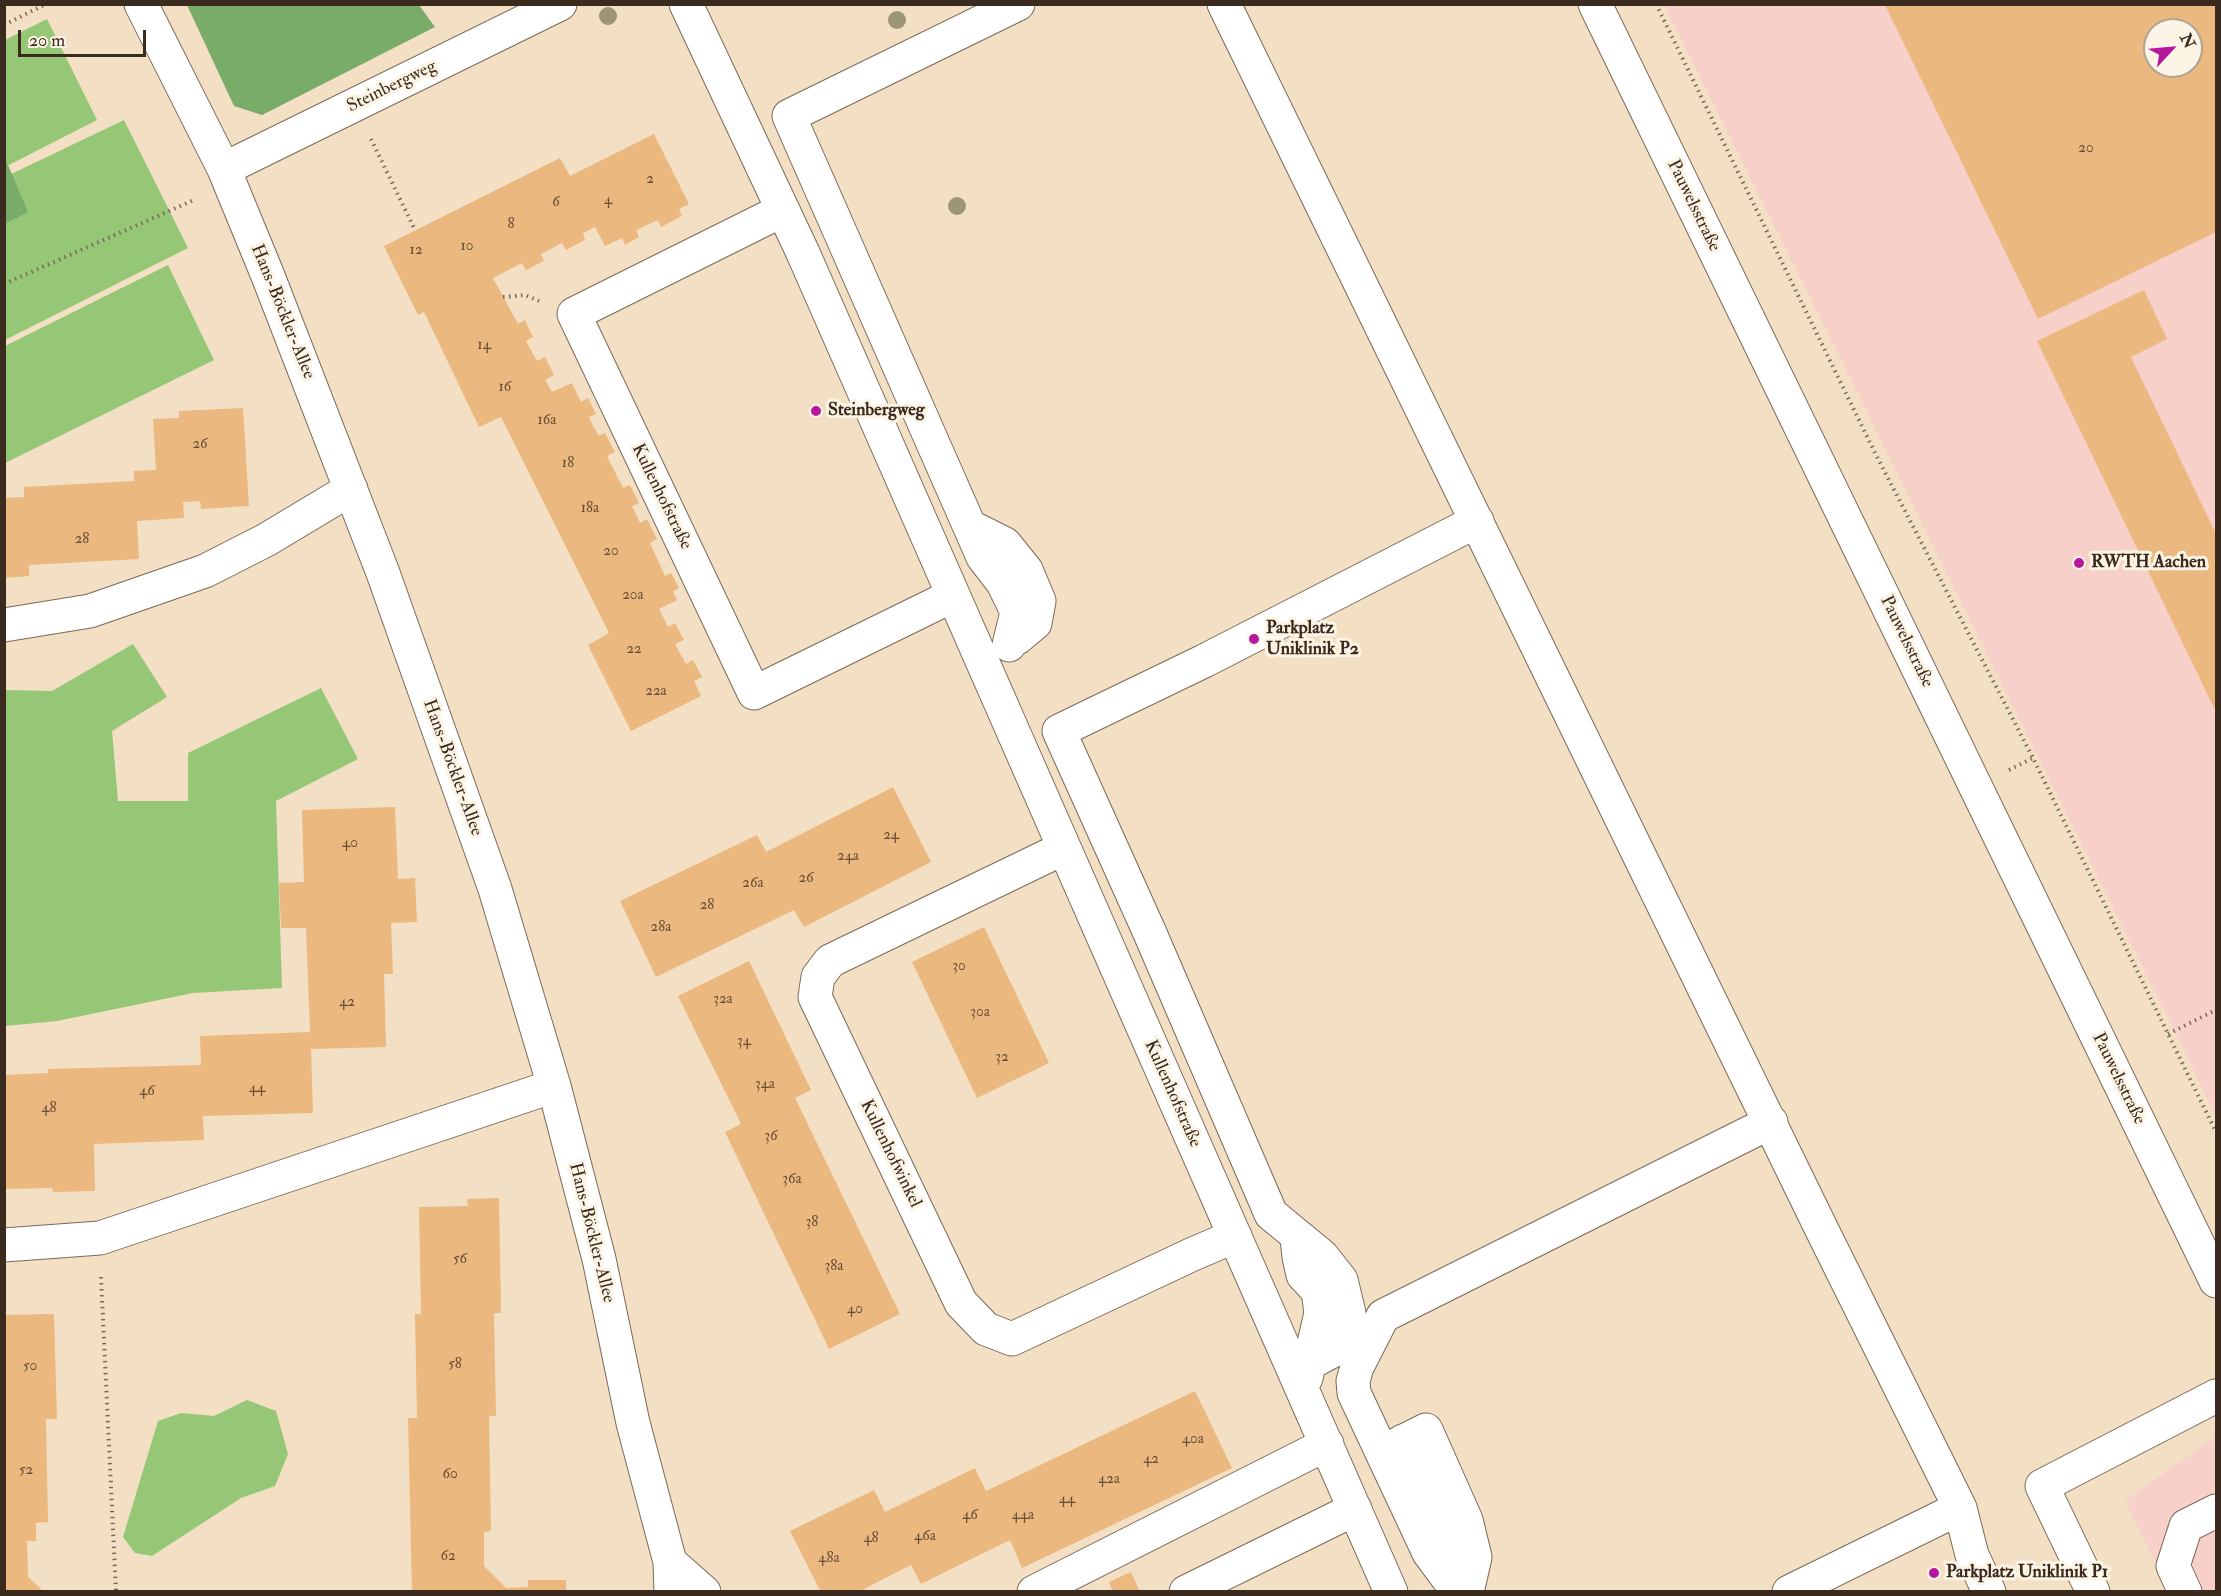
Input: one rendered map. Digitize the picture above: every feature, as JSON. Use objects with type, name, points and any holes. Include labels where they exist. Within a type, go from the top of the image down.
[{"type":"street","name":"Hans-Böckler-Allee","points":[[141,4],[227,177],[351,489],[495,889],[554,1086],[599,1259],[633,1423],[671,1577],[704,1592]]},
{"type":"street","name":"Steinbergweg","points":[[227,177],[354,105],[560,4]]},
{"type":"street","name":"Kullenhofstraße","points":[[686,4],[783,210],[1392,1592]]},
{"type":"street","points":[[983,666],[1009,645],[1017,612],[1003,583],[983,557],[789,116],[1018,4]]},
{"type":"street","points":[[1224,4],[1960,1508],[1972,1555],[1989,1592]]},
{"type":"street","name":"Pauwelsstraße","points":[[1595,4],[2217,1281]]},
{"type":"street","name":"Kullenhofstraße","points":[[783,210],[574,314],[754,693],[952,596]]},
{"type":"street","points":[[4,625],[90,611],[206,571],[266,540],[351,489]]},
{"type":"street","points":[[1306,1397],[1304,1386],[1310,1363],[1336,1349],[1349,1313],[1341,1280],[1322,1256],[1270,1214],[1149,932],[1059,731],[1204,661],[1477,521]]},
{"type":"street","name":"Kullenhofwinkel","points":[[1064,848],[830,961],[818,977],[815,997],[961,1303],[986,1329],[1012,1339],[1235,1236]]},
{"type":"street","points":[[4,1245],[100,1238],[554,1086]]},
{"type":"street","points":[[1465,1592],[1475,1557],[1466,1520],[1404,1441],[1354,1393],[1353,1381],[1383,1316],[1771,1122]]},
{"type":"street","points":[[2093,1592],[2042,1486],[2217,1396]]},
{"type":"street","points":[[1404,1441],[1429,1553],[1458,1592]]},
{"type":"street","points":[[1034,1592],[1327,1444]]},
{"type":"street","points":[[1789,1592],[1960,1508]]},
{"type":"street","points":[[1204,1587],[1355,1509]]},
{"type":"street","points":[[2185,1592],[2173,1566],[2186,1526],[2217,1511]]},
{"type":"path","points":[[4,25],[46,4]]},
{"type":"path","points":[[1656,4],[1876,455],[2027,748],[2217,1132]]},
{"type":"path","points":[[354,105],[415,230]]},
{"type":"path","points":[[4,284],[227,177]]},
{"type":"path","points":[[2168,1034],[2217,1010]]},
{"type":"path","points":[[100,1238],[116,1592]]},
{"type":"shaded area","name":"RWTH Aachen","points":[[1664,5],[2216,5],[2216,1117],[2189,1060]]},
{"type":"shaded area","points":[[2216,1436],[2216,1591],[2170,1591],[2125,1501]]},
{"type":"green space","points":[[187,5],[419,5],[435,27],[262,115],[234,106]]},
{"type":"green space","points":[[47,19],[97,120],[5,167],[5,40]]},
{"type":"green space","points":[[124,120],[188,248],[5,340],[5,177]]},
{"type":"green space","points":[[5,158],[28,212],[4,224]]},
{"type":"green space","points":[[168,265],[214,360],[5,463],[5,346]]},
{"type":"green space","points":[[133,644],[167,697],[112,731],[118,801],[188,801],[188,753],[321,688],[358,759],[276,801],[282,988],[193,993],[57,1021],[5,1026],[4,690],[52,691]]},
{"type":"green space","points":[[247,1400],[276,1411],[288,1454],[275,1486],[241,1498],[152,1556],[135,1553],[123,1537],[158,1421],[181,1413],[214,1416]]},
{"type":"building","points":[[1885,5],[2216,5],[2216,232],[2038,319]]},
{"type":"building","points":[[654,134],[689,204],[679,209],[682,216],[661,227],[658,220],[636,230],[639,237],[625,245],[622,238],[605,246],[595,227],[583,233],[585,240],[566,250],[562,243],[541,254],[544,261],[526,270],[522,263],[493,278],[518,324],[525,320],[533,337],[526,341],[537,361],[545,357],[554,375],[545,380],[552,392],[572,383],[581,402],[588,398],[596,414],[589,417],[593,426],[599,436],[605,433],[615,452],[607,456],[623,488],[630,485],[639,503],[632,506],[640,523],[647,519],[657,539],[650,543],[665,576],[671,573],[679,588],[673,591],[677,600],[659,609],[668,627],[675,623],[684,640],[675,644],[686,664],[693,660],[702,677],[694,681],[701,696],[631,731],[588,645],[609,633],[501,417],[479,427],[424,312],[418,315],[384,246],[560,158],[570,176]]},
{"type":"building","points":[[2144,290],[2167,339],[2131,357],[2216,534],[2216,712],[2037,341]]},
{"type":"building","points":[[243,408],[249,506],[201,509],[200,501],[183,502],[184,518],[137,521],[139,559],[29,565],[29,576],[4,578],[4,498],[24,497],[24,487],[134,481],[134,471],[156,470],[153,419],[179,418],[179,411]]},
{"type":"building","points":[[893,787],[931,862],[804,927],[794,910],[656,977],[620,901],[757,835],[766,852]]},
{"type":"building","points":[[395,807],[398,879],[415,878],[417,922],[391,923],[393,974],[384,974],[386,1047],[311,1049],[313,1113],[203,1116],[204,1140],[94,1144],[95,1191],[53,1192],[52,1188],[4,1189],[4,1075],[48,1073],[48,1069],[201,1065],[200,1036],[310,1032],[306,928],[281,928],[279,883],[304,882],[302,810]]},
{"type":"building","points":[[984,927],[1049,1063],[977,1098],[912,962]]},
{"type":"building","points":[[749,961],[811,1090],[795,1098],[900,1314],[829,1349],[725,1132],[741,1124],[678,996]]},
{"type":"building","points":[[499,1198],[501,1313],[494,1313],[496,1416],[489,1416],[491,1531],[484,1532],[484,1566],[506,1588],[528,1587],[528,1580],[566,1580],[566,1592],[412,1592],[408,1418],[417,1418],[415,1314],[421,1314],[419,1207],[468,1206],[467,1199]]},
{"type":"building","points":[[54,1314],[57,1419],[46,1419],[48,1522],[36,1523],[36,1541],[27,1541],[28,1577],[44,1592],[4,1592],[4,1315]]},
{"type":"building","points":[[1195,1391],[1232,1468],[1022,1568],[1010,1540],[921,1584],[911,1565],[858,1592],[821,1592],[790,1531],[874,1490],[885,1512],[975,1468],[986,1491]]},
{"type":"building","points":[[1131,1572],[1140,1592],[1113,1592],[1109,1582]]},
{"type":"place","name":"Steinbergweg","points":[[816,411]]},
{"type":"place","name":"RWTH Aachen","points":[[2079,563]]},
{"type":"place","name":"Parkplatz Uniklinik P2","points":[[1254,639]]},
{"type":"place","name":"Parkplatz Uniklinik P1","points":[[1934,1573]]}]
